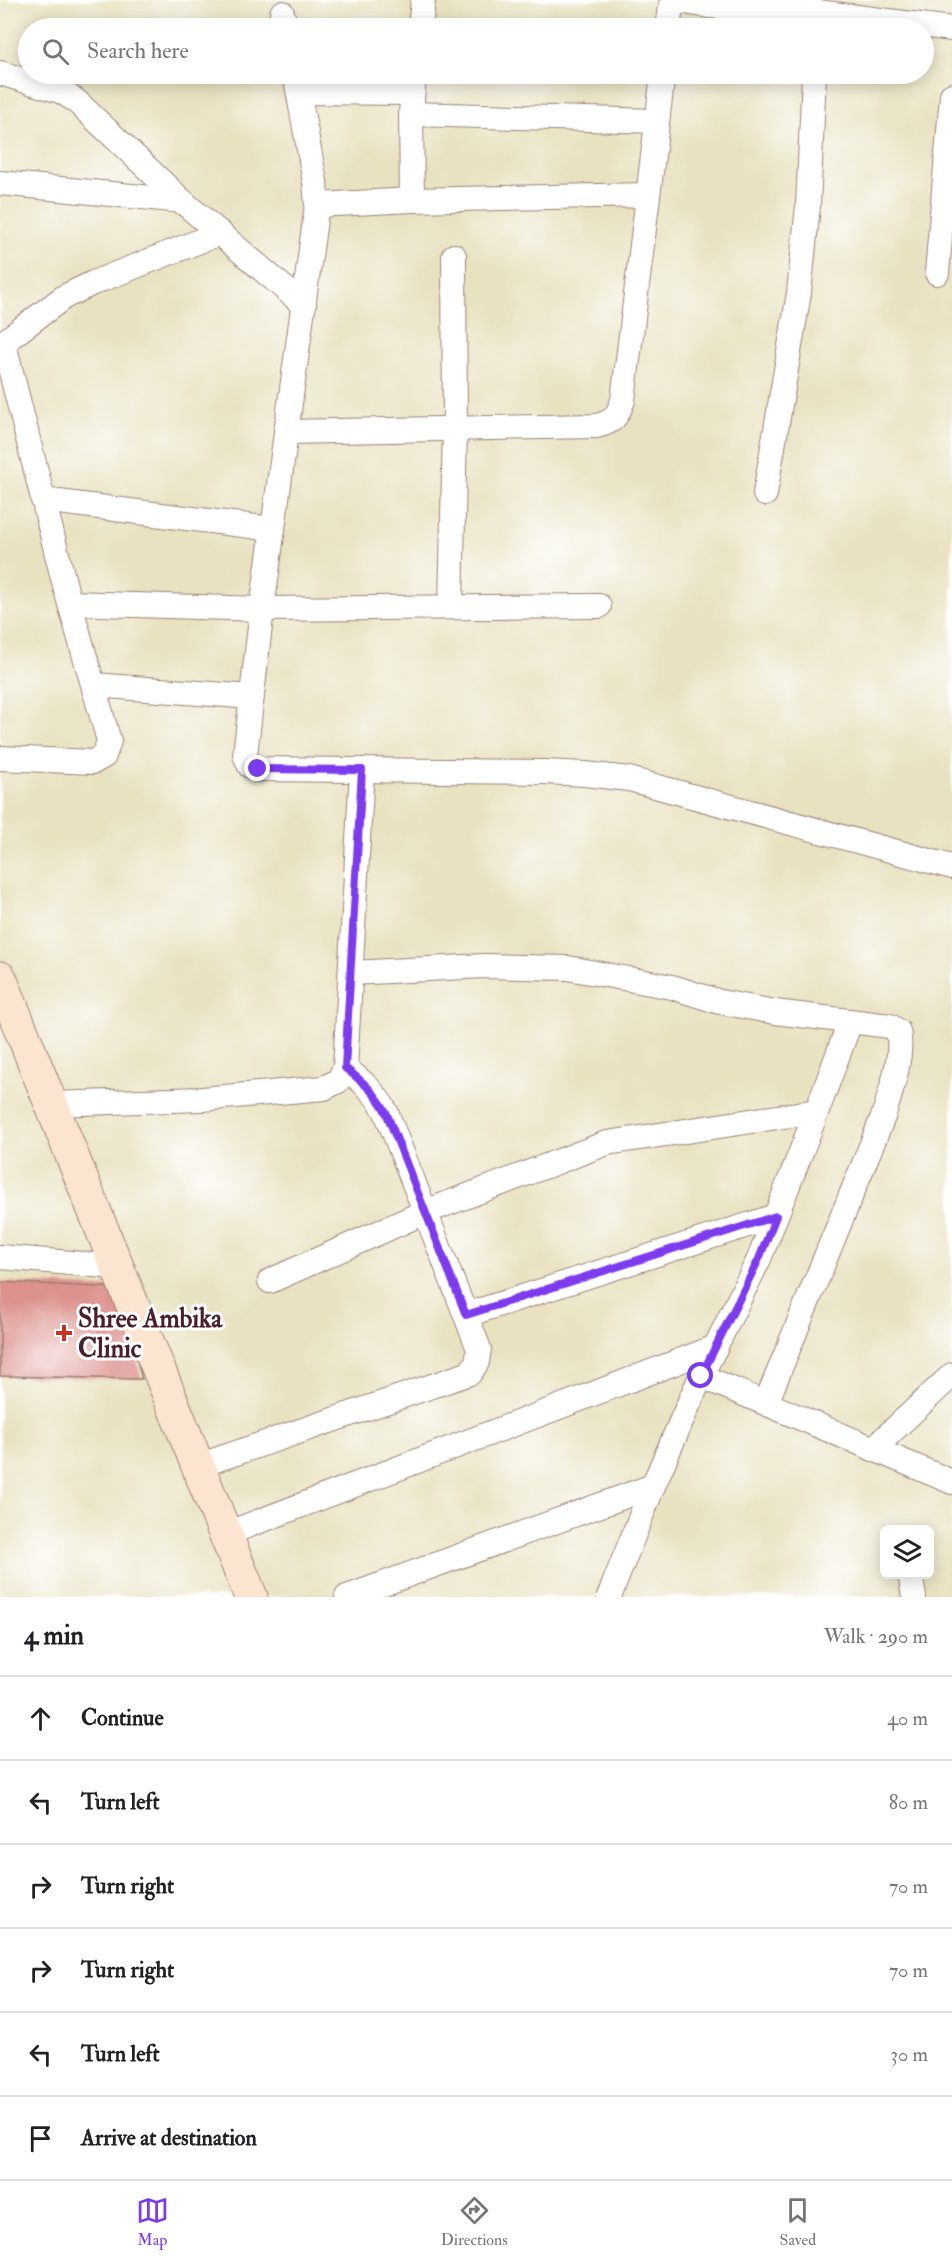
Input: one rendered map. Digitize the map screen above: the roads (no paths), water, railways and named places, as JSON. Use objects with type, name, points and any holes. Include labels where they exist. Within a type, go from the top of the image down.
[{"type":"main road","points":[[0,978],[251,1597]]},
{"type":"street","points":[[421,18],[423,0]]},
{"type":"street","points":[[669,18],[672,0],[710,3],[804,18]]},
{"type":"street","points":[[934,28],[952,29]]},
{"type":"street","points":[[0,73],[18,78]]},
{"type":"street","points":[[37,84],[60,91],[75,100],[182,201],[304,305]]},
{"type":"street","points":[[297,84],[317,205],[262,609],[245,755],[250,766],[258,769],[544,772],[628,779],[952,867]]},
{"type":"street","points":[[307,84],[657,121]]},
{"type":"street","points":[[286,432],[596,426],[610,423],[619,413],[623,400],[662,84]]},
{"type":"street","points":[[765,494],[799,293],[808,206],[814,84]]},
{"type":"street","points":[[412,94],[412,200]]},
{"type":"street","points":[[938,273],[952,95]]},
{"type":"street","points":[[0,183],[182,201]]},
{"type":"street","points":[[317,205],[412,200],[647,195]]},
{"type":"street","points":[[0,758],[93,762],[104,756],[109,741],[2,345],[64,297],[93,283],[220,233]]},
{"type":"street","points":[[451,607],[454,256]]},
{"type":"street","points":[[43,500],[273,529]]},
{"type":"street","points":[[70,603],[262,609],[599,606]]},
{"type":"street","points":[[94,685],[252,697]]},
{"type":"street","points":[[51,1104],[202,1099],[324,1088],[338,1081],[345,1068],[362,770]]},
{"type":"street","points":[[351,973],[484,966],[568,968],[672,987],[720,1002],[775,1012],[890,1026],[898,1031],[900,1040],[892,1087],[868,1155],[766,1403]]},
{"type":"street","points":[[609,1597],[653,1486],[701,1376],[759,1259],[850,1022]]},
{"type":"street","points":[[198,1466],[470,1373],[477,1362],[479,1349],[386,1112],[378,1097],[367,1085],[345,1068]]},
{"type":"street","points":[[270,1281],[425,1212],[607,1143],[817,1111]]},
{"type":"street","points":[[466,1315],[776,1216]]},
{"type":"street","points":[[0,1257],[118,1267]]},
{"type":"street","points":[[226,1534],[716,1347]]},
{"type":"street","points":[[873,1449],[952,1375]]},
{"type":"street","points":[[701,1376],[952,1482]]},
{"type":"street","points":[[347,1597],[653,1486]]},
{"type":"street","points":[[911,1579],[914,1597]]},
{"type":"place","name":"Shree Ambika Clinic","points":[[64,1333]]}]
